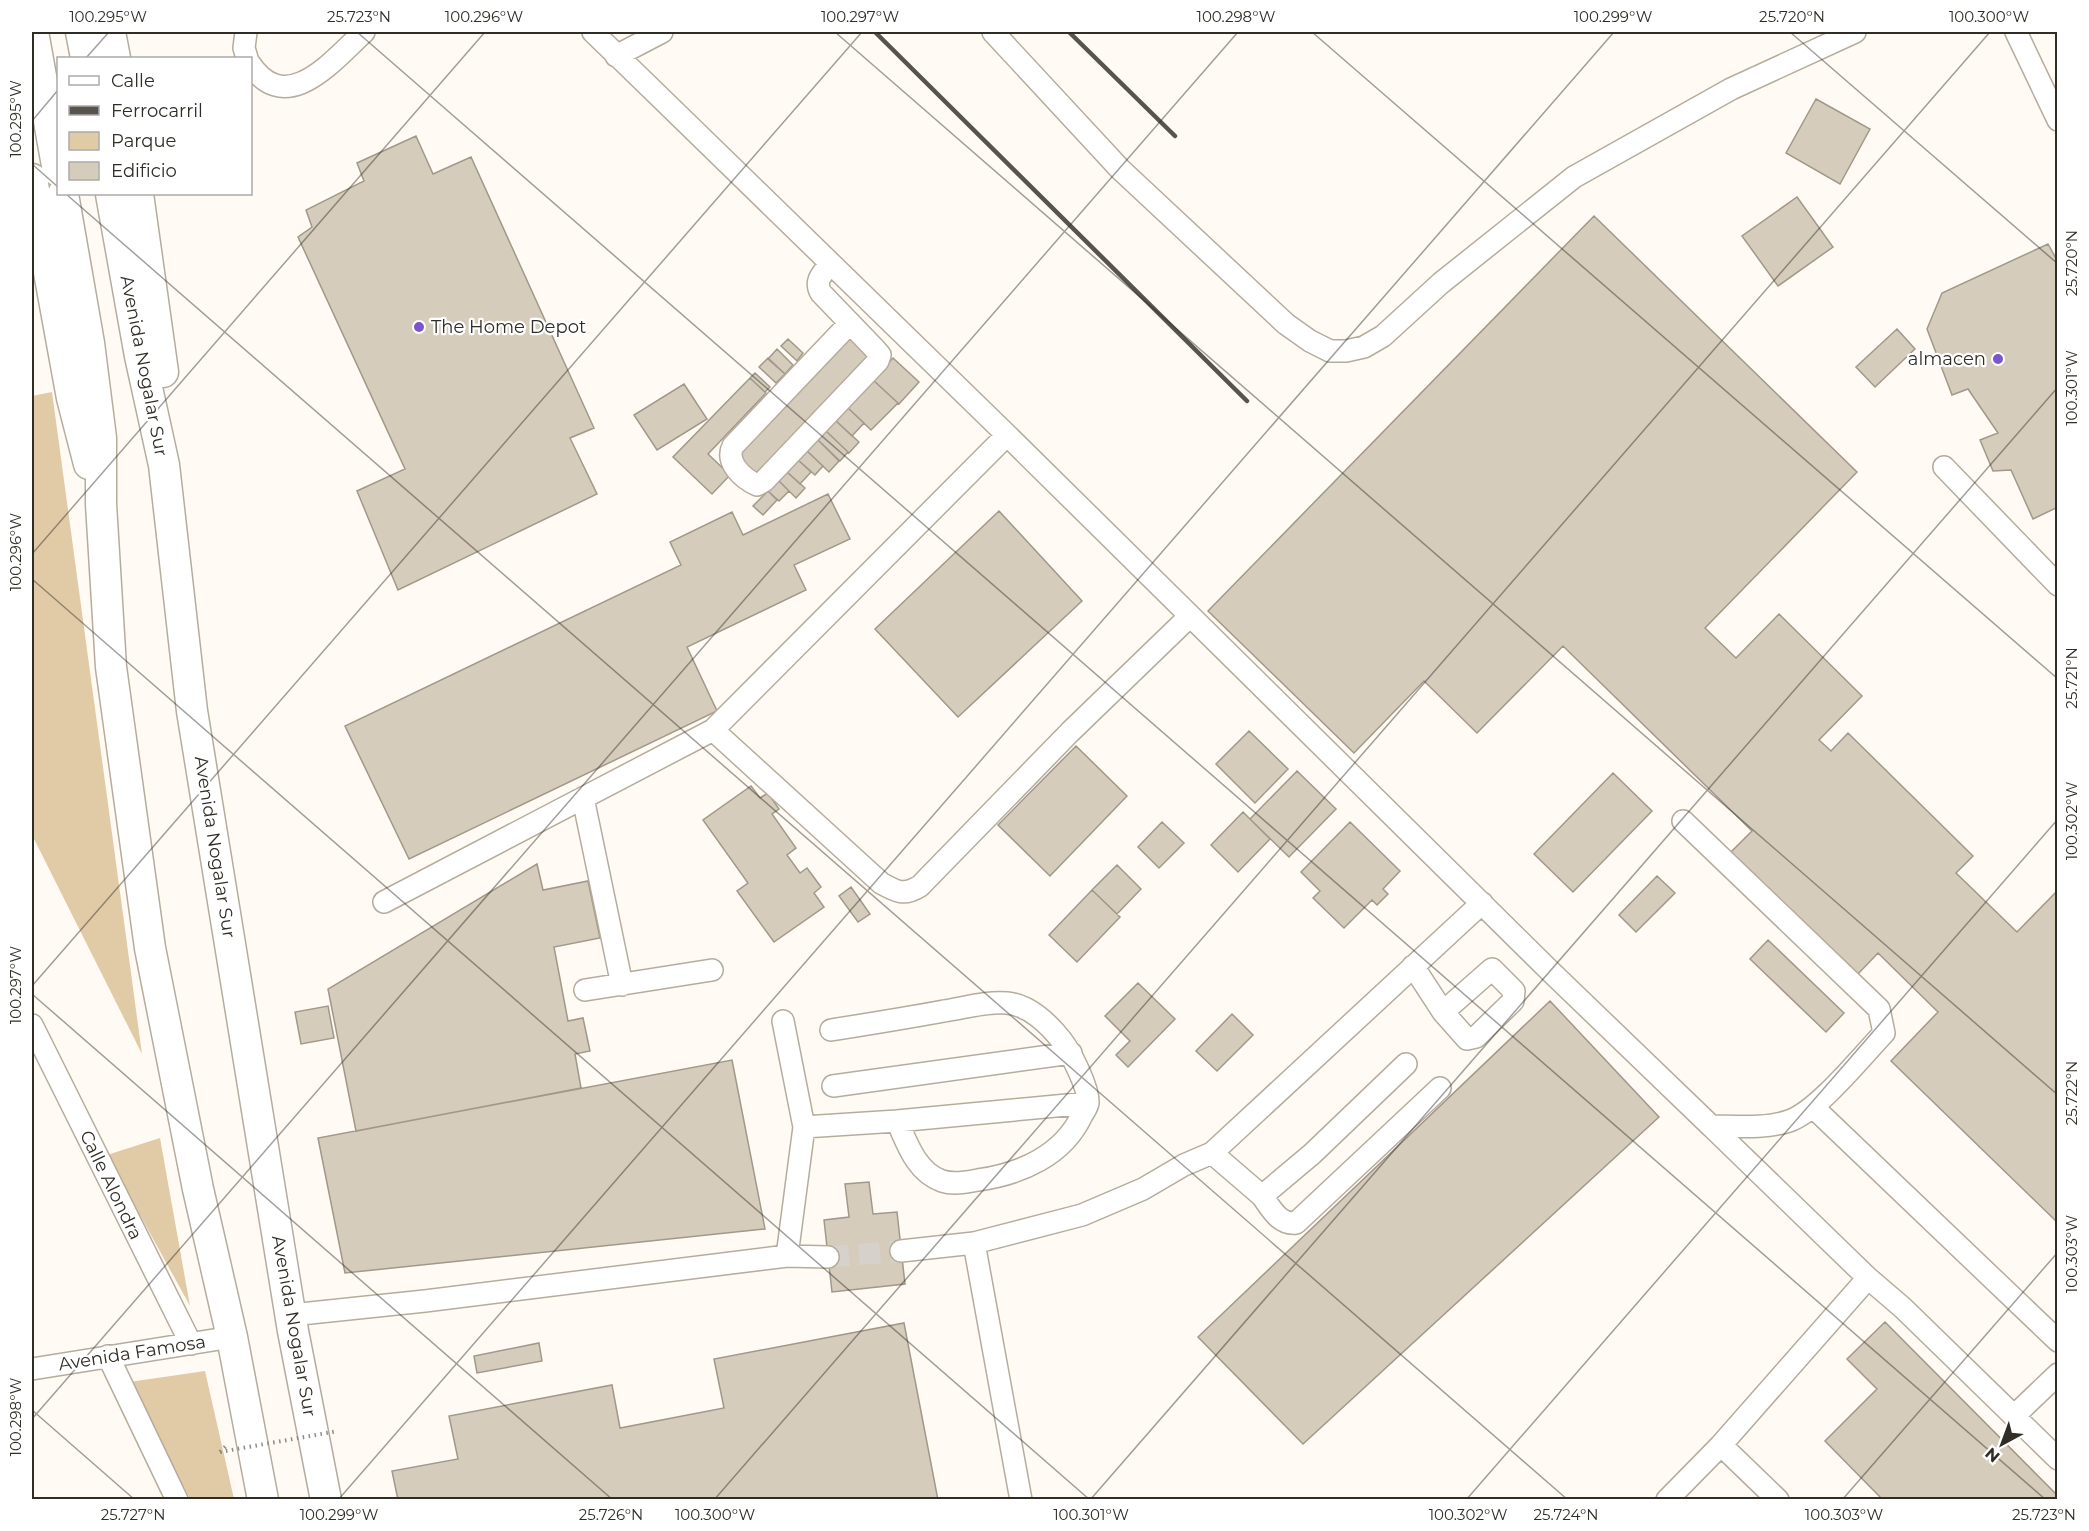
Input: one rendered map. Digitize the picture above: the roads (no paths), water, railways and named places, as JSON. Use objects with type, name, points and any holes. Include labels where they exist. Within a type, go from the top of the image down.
[{"type":"highway","points":[[33,32],[57,165]]},
{"type":"highway","points":[[81,32],[86,57]]},
{"type":"highway","points":[[110,32],[115,57]]},
{"type":"highway","points":[[32,179],[72,398],[101,504]]},
{"type":"highway","points":[[63,195],[89,343],[101,438],[101,504],[111,667],[150,948],[198,1189],[232,1337],[263,1500]]},
{"type":"highway","name":"Avenida Nogalar Sur","points":[[111,195],[140,356],[164,465],[192,711],[291,1315],[326,1500]]},
{"type":"highway","points":[[138,195],[164,387],[166,426],[164,465]]},
{"type":"street","points":[[246,32],[244,48],[247,57]]},
{"type":"street","points":[[252,66],[263,79],[273,84],[287,86],[302,84],[315,76],[364,32]]},
{"type":"street","points":[[593,32],[1007,435],[1482,903],[2058,1459]]},
{"type":"street","points":[[616,56],[662,32]]},
{"type":"street","points":[[993,32],[1120,169],[1286,324],[1310,341],[1330,351],[1346,351],[1364,347],[1383,336],[1441,283],[1574,177],[1731,89],[1855,32]]},
{"type":"street","points":[[2016,32],[2058,120]]},
{"type":"street","points":[[830,264],[818,278],[817,286],[821,294],[850,323],[880,355],[878,361],[764,481],[757,484],[751,482],[731,462],[729,453],[733,446],[850,323]]},
{"type":"street","points":[[384,902],[713,730],[790,650],[1007,435]]},
{"type":"street","points":[[1944,467],[2058,585]]},
{"type":"street","points":[[713,730],[881,884],[896,891],[909,893],[920,886],[1070,732],[1190,616]]},
{"type":"street","points":[[583,798],[622,985]]},
{"type":"street","points":[[1683,821],[1879,1009],[1884,1033],[1814,1107],[1790,1121],[1761,1126],[1711,1126]]},
{"type":"street","points":[[901,1251],[974,1242],[1083,1215],[1143,1189],[1184,1165],[1212,1153],[1482,903]]},
{"type":"street","points":[[1413,966],[1443,1012]]},
{"type":"street","points":[[585,990],[712,970]]},
{"type":"street","points":[[831,1030],[1008,1003],[1032,1012],[1055,1033],[1071,1053],[1081,1074],[1088,1103],[1079,1121],[1052,1152],[1027,1167],[1008,1174],[961,1183],[942,1181],[918,1163],[897,1121]]},
{"type":"street","points":[[783,1021],[804,1127],[787,1256]]},
{"type":"street","name":"Calle Alondra","points":[[32,1025],[190,1344]]},
{"type":"street","points":[[833,1086],[1071,1053]]},
{"type":"street","points":[[1262,1196],[1312,1154],[1406,1064]]},
{"type":"street","points":[[1212,1153],[1262,1196],[1280,1220],[1288,1224],[1296,1223],[1440,1088]]},
{"type":"street","points":[[804,1127],[897,1121],[1088,1103]]},
{"type":"street","points":[[1814,1107],[2058,1341]]},
{"type":"street","points":[[974,1242],[1021,1500]]},
{"type":"street","points":[[291,1315],[425,1301],[787,1256],[828,1257]]},
{"type":"street","points":[[1667,1500],[1721,1445],[1868,1278]]},
{"type":"street","name":"Avenida Famosa","points":[[32,1369],[232,1337]]},
{"type":"street","points":[[108,1356],[177,1500]]},
{"type":"street","points":[[2014,1416],[2058,1374]]},
{"type":"street","points":[[1721,1445],[1778,1500]]},
{"type":"tunnel","points":[[828,1257],[901,1251]]},
{"type":"railway","points":[[875,32],[1247,401]]},
{"type":"railway","points":[[1069,32],[1175,136]]},
{"type":"place","name":"The Home Depot","points":[[419,327]]},
{"type":"place","name":"almacen","points":[[1998,359]]}]
